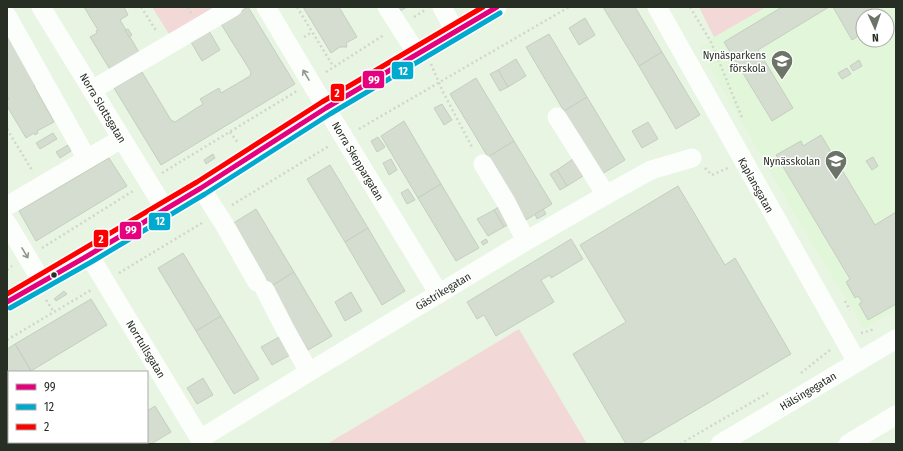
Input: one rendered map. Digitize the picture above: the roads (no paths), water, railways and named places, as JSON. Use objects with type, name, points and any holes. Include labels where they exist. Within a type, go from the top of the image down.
[{"type":"street","name":"Norra Slottsgatan","points":[[42,7],[147,182],[165,209]]},
{"type":"street","points":[[92,90],[232,7]]},
{"type":"street","name":"Norra Skeppargatan","points":[[266,7],[439,294]]},
{"type":"street","points":[[387,7],[399,26],[420,52]]},
{"type":"street","points":[[442,7],[456,31]]},
{"type":"street","name":"Kaplansgatan","points":[[657,7],[857,362]]},
{"type":"street","points":[[7,302],[44,291],[89,255],[201,188],[326,108],[491,9]]},
{"type":"street","points":[[7,16],[87,159]]},
{"type":"street","points":[[557,117],[606,195]]},
{"type":"street","points":[[7,206],[121,138]]},
{"type":"street","points":[[479,157],[506,202],[526,241]]},
{"type":"street","name":"Gästrikegatan","points":[[202,441],[309,372],[526,241],[651,170],[692,158]]},
{"type":"street","points":[[201,188],[261,286],[309,372]]},
{"type":"street","points":[[7,223],[27,257],[44,291]]},
{"type":"street","name":"Norrtullsgatan","points":[[89,255],[202,441]]},
{"type":"street","name":"Hälsingegatan","points":[[720,444],[896,339]]},
{"type":"street","points":[[848,444],[896,415]]},
{"type":"place","name":"Nynäsparkens förskola","points":[[782,80]]},
{"type":"place","name":"Nynässkolan","points":[[836,180]]}]
